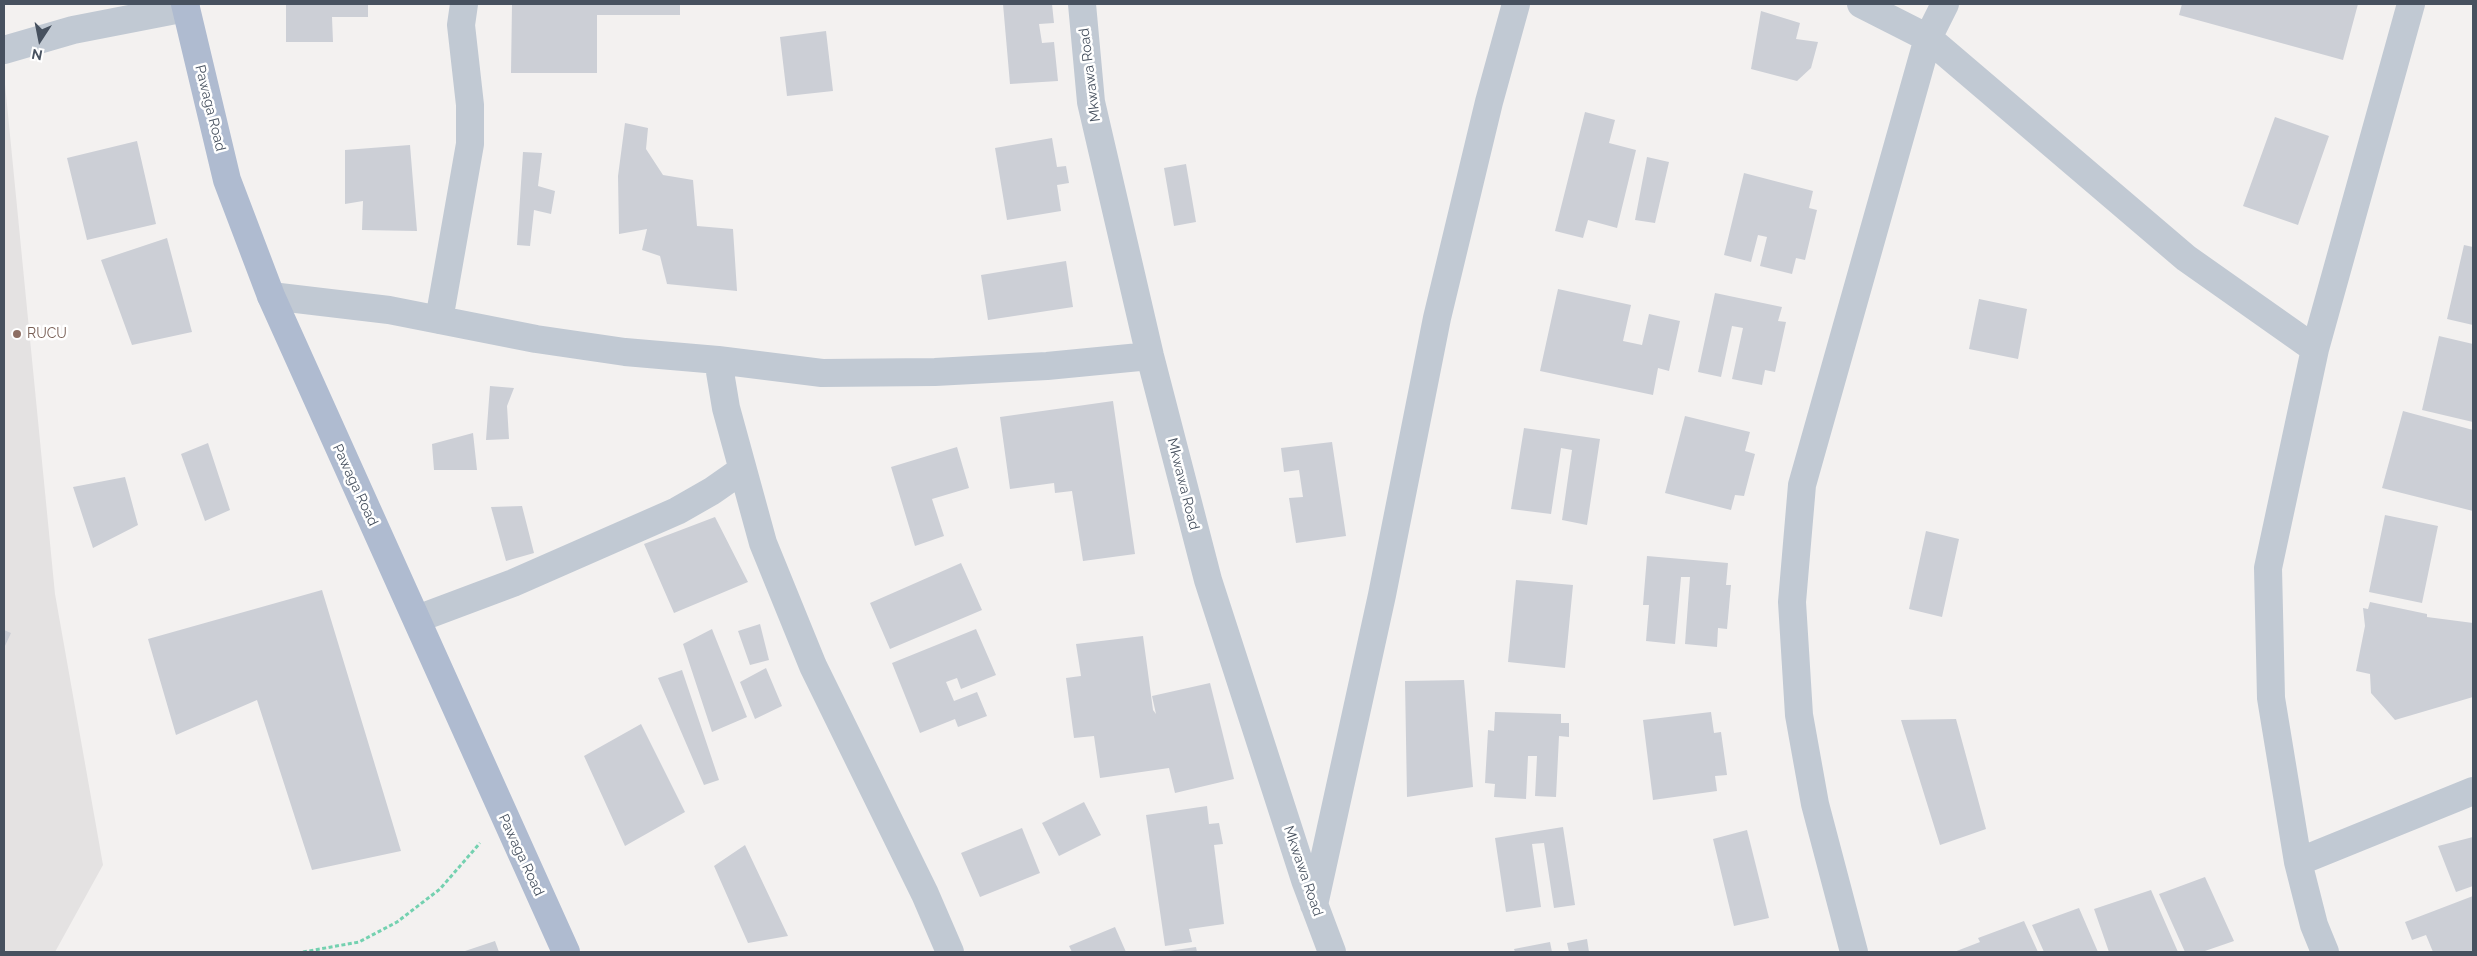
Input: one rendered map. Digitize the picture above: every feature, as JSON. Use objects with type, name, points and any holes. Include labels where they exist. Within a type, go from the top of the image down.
[{"type":"main road","name":"Pawaga Road","points":[[185,6],[227,180],[271,296],[332,435],[417,619],[503,816],[566,952]]},
{"type":"street","points":[[439,320],[470,144],[470,105],[461,25],[464,4]]},
{"type":"street","name":"Mkwawa Road","points":[[1082,4],[1091,102],[1150,356],[1208,580],[1314,905],[1332,952]]},
{"type":"street","points":[[1314,905],[1382,595],[1437,318],[1489,102],[1516,4]]},
{"type":"street","points":[[1861,4],[1928,38],[2186,258],[2315,348]]},
{"type":"street","points":[[1854,952],[1815,804],[1799,715],[1793,593],[1802,485],[1928,38],[1945,4]]},
{"type":"street","points":[[2325,952],[2314,925],[2298,862],[2270,698],[2268,568],[2315,348],[2411,4]]},
{"type":"street","points":[[4,50],[73,30],[185,6]]},
{"type":"street","points":[[271,296],[389,310],[556,342],[625,352],[822,372],[935,372],[1047,366],[1150,356]]},
{"type":"street","points":[[718,360],[726,408],[763,543],[813,666],[925,894],[950,952]]},
{"type":"street","points":[[417,619],[513,583],[677,511],[712,491],[742,470]]},
{"type":"street","points":[[2298,862],[2473,791]]},
{"type":"path","points":[[303,952],[359,942],[397,922],[440,889],[503,816]]},
{"type":"shaded area","name":"RUCU","points":[[4,74],[55,594],[103,865],[55,952],[4,952]]},
{"type":"building","points":[[286,4],[368,4],[368,17],[332,17],[333,42],[286,42]]},
{"type":"building","points":[[512,4],[680,4],[680,15],[597,15],[597,73],[511,73]]},
{"type":"building","points":[[1003,4],[1052,4],[1054,23],[1039,24],[1042,43],[1054,42],[1058,81],[1010,84]]},
{"type":"building","points":[[2182,4],[2358,4],[2343,60],[2179,15]]},
{"type":"building","points":[[1761,11],[1800,23],[1796,39],[1818,42],[1811,68],[1797,81],[1751,69]]},
{"type":"building","points":[[826,31],[833,91],[787,96],[780,37]]},
{"type":"building","points":[[1585,112],[1615,120],[1609,143],[1636,150],[1617,228],[1588,220],[1583,238],[1555,231]]},
{"type":"building","points":[[2275,117],[2329,136],[2298,225],[2243,206]]},
{"type":"building","points":[[625,123],[648,128],[646,149],[663,175],[693,180],[697,226],[733,229],[737,291],[667,284],[660,256],[642,250],[647,229],[619,234],[618,176]]},
{"type":"building","points":[[1052,138],[1057,167],[1066,166],[1069,183],[1057,185],[1061,211],[1007,220],[995,148]]},
{"type":"building","points":[[137,141],[156,224],[87,240],[67,158]]},
{"type":"building","points":[[410,145],[417,231],[362,230],[363,201],[345,204],[345,150]]},
{"type":"building","points":[[523,152],[542,153],[538,186],[555,191],[551,214],[534,210],[530,246],[517,245]]},
{"type":"building","points":[[1647,157],[1669,162],[1655,223],[1635,220]]},
{"type":"building","points":[[1186,164],[1196,222],[1174,226],[1164,168]]},
{"type":"building","points":[[1744,173],[1813,191],[1809,208],[1817,210],[1805,260],[1796,258],[1792,274],[1760,266],[1767,237],[1758,235],[1751,262],[1724,255]]},
{"type":"building","points":[[167,238],[192,332],[132,345],[101,260]]},
{"type":"building","points":[[2464,245],[2473,247],[2473,325],[2447,319]]},
{"type":"building","points":[[1066,261],[1073,307],[988,320],[981,275]]},
{"type":"building","points":[[1558,289],[1631,305],[1623,341],[1642,345],[1649,314],[1680,321],[1669,371],[1658,368],[1653,395],[1540,371]]},
{"type":"building","points":[[1715,293],[1782,307],[1778,321],[1786,322],[1775,372],[1765,370],[1762,385],[1732,379],[1743,328],[1732,326],[1721,377],[1698,372]]},
{"type":"building","points":[[1979,299],[2027,309],[2018,359],[1969,349]]},
{"type":"building","points":[[2439,336],[2473,344],[2473,422],[2422,410]]},
{"type":"building","points":[[490,386],[514,388],[507,406],[509,439],[486,440]]},
{"type":"building","points":[[1113,401],[1135,554],[1083,561],[1072,491],[1055,493],[1054,483],[1010,489],[1000,417]]},
{"type":"building","points":[[2403,411],[2473,430],[2473,511],[2382,488]]},
{"type":"building","points":[[1685,416],[1750,432],[1745,451],[1755,454],[1744,496],[1735,495],[1731,510],[1665,493]]},
{"type":"building","points":[[1524,428],[1600,439],[1587,525],[1562,520],[1572,450],[1561,448],[1551,514],[1511,509]]},
{"type":"building","points":[[473,433],[477,470],[434,470],[432,444]]},
{"type":"building","points":[[1332,442],[1346,536],[1296,543],[1289,498],[1303,497],[1299,470],[1284,472],[1281,448]]},
{"type":"building","points":[[208,443],[230,510],[205,521],[181,454]]},
{"type":"building","points":[[957,447],[969,488],[932,499],[944,536],[915,546],[891,467]]},
{"type":"building","points":[[125,477],[138,525],[93,548],[73,487]]},
{"type":"building","points":[[522,506],[534,553],[506,561],[491,507]]},
{"type":"building","points":[[2385,515],[2438,526],[2422,603],[2369,592]]},
{"type":"building","points":[[715,517],[748,582],[674,613],[644,544]]},
{"type":"building","points":[[1926,531],[1959,539],[1942,617],[1909,609]]},
{"type":"building","points":[[1647,556],[1728,563],[1726,585],[1731,585],[1727,629],[1718,628],[1717,647],[1685,644],[1690,577],[1681,577],[1675,644],[1646,641],[1649,605],[1643,605]]},
{"type":"building","points":[[961,563],[982,610],[890,649],[870,603]]},
{"type":"building","points":[[1516,580],[1573,585],[1565,668],[1508,662]]},
{"type":"building","points":[[322,590],[401,851],[312,870],[257,700],[176,735],[148,639]]},
{"type":"building","points":[[2370,602],[2427,614],[2427,617],[2473,623],[2473,697],[2395,720],[2371,693],[2370,674],[2356,671],[2365,626],[2363,608],[2368,609]]},
{"type":"building","points":[[760,624],[769,660],[750,665],[738,631]]},
{"type":"building","points":[[712,629],[747,717],[712,732],[683,644]]},
{"type":"building","points":[[976,629],[996,675],[961,689],[957,678],[946,682],[954,701],[977,692],[987,716],[958,727],[955,719],[920,733],[892,663]]},
{"type":"building","points":[[4,630],[11,633],[4,648]]},
{"type":"building","points":[[1143,636],[1153,710],[1156,714],[1152,696],[1210,683],[1234,779],[1175,793],[1169,768],[1100,778],[1094,736],[1074,738],[1066,678],[1081,676],[1076,644]]},
{"type":"building","points":[[766,668],[782,706],[755,719],[740,682]]},
{"type":"building","points":[[682,670],[719,780],[704,785],[658,678]]},
{"type":"building","points":[[1464,680],[1473,787],[1407,797],[1405,681]]},
{"type":"building","points":[[1495,712],[1561,714],[1561,723],[1569,723],[1569,737],[1559,736],[1556,797],[1535,796],[1537,756],[1528,756],[1526,799],[1494,797],[1495,784],[1485,783],[1488,730],[1494,731]]},
{"type":"building","points":[[1711,712],[1714,733],[1721,732],[1727,775],[1715,776],[1717,791],[1653,800],[1643,720]]},
{"type":"building","points":[[1956,719],[1986,829],[1940,845],[1901,720]]},
{"type":"building","points":[[641,724],[685,812],[625,846],[584,756]]},
{"type":"building","points":[[1084,802],[1101,835],[1059,856],[1042,823]]},
{"type":"building","points":[[1207,806],[1209,824],[1219,823],[1223,844],[1214,845],[1224,924],[1189,929],[1192,942],[1165,946],[1146,815]]},
{"type":"building","points":[[1563,827],[1575,905],[1554,908],[1544,843],[1532,844],[1541,907],[1506,912],[1495,838]]},
{"type":"building","points":[[1022,828],[1040,873],[980,897],[961,853]]},
{"type":"building","points":[[1747,830],[1769,918],[1734,926],[1713,839]]},
{"type":"building","points":[[2473,837],[2473,886],[2456,892],[2438,846]]},
{"type":"building","points":[[745,845],[788,936],[748,943],[714,866]]},
{"type":"building","points":[[2205,877],[2234,941],[2202,952],[2185,952],[2159,894]]},
{"type":"building","points":[[2151,890],[2178,952],[2109,952],[2094,909]]},
{"type":"building","points":[[2473,896],[2473,952],[2433,952],[2426,935],[2412,940],[2405,922]]},
{"type":"building","points":[[2079,908],[2098,952],[2044,952],[2032,925]]},
{"type":"building","points":[[2024,921],[2038,952],[1954,952],[1980,942],[1978,938]]},
{"type":"building","points":[[1115,927],[1126,952],[1072,952],[1069,946]]},
{"type":"building","points":[[1587,939],[1589,952],[1569,952],[1567,943]]},
{"type":"building","points":[[495,941],[499,952],[462,952]]},
{"type":"building","points":[[1550,942],[1552,952],[1515,952],[1514,949]]},
{"type":"building","points":[[1196,947],[1197,952],[1168,952],[1168,951]]},
{"type":"place","name":"RUCU","points":[[17,334]]}]
